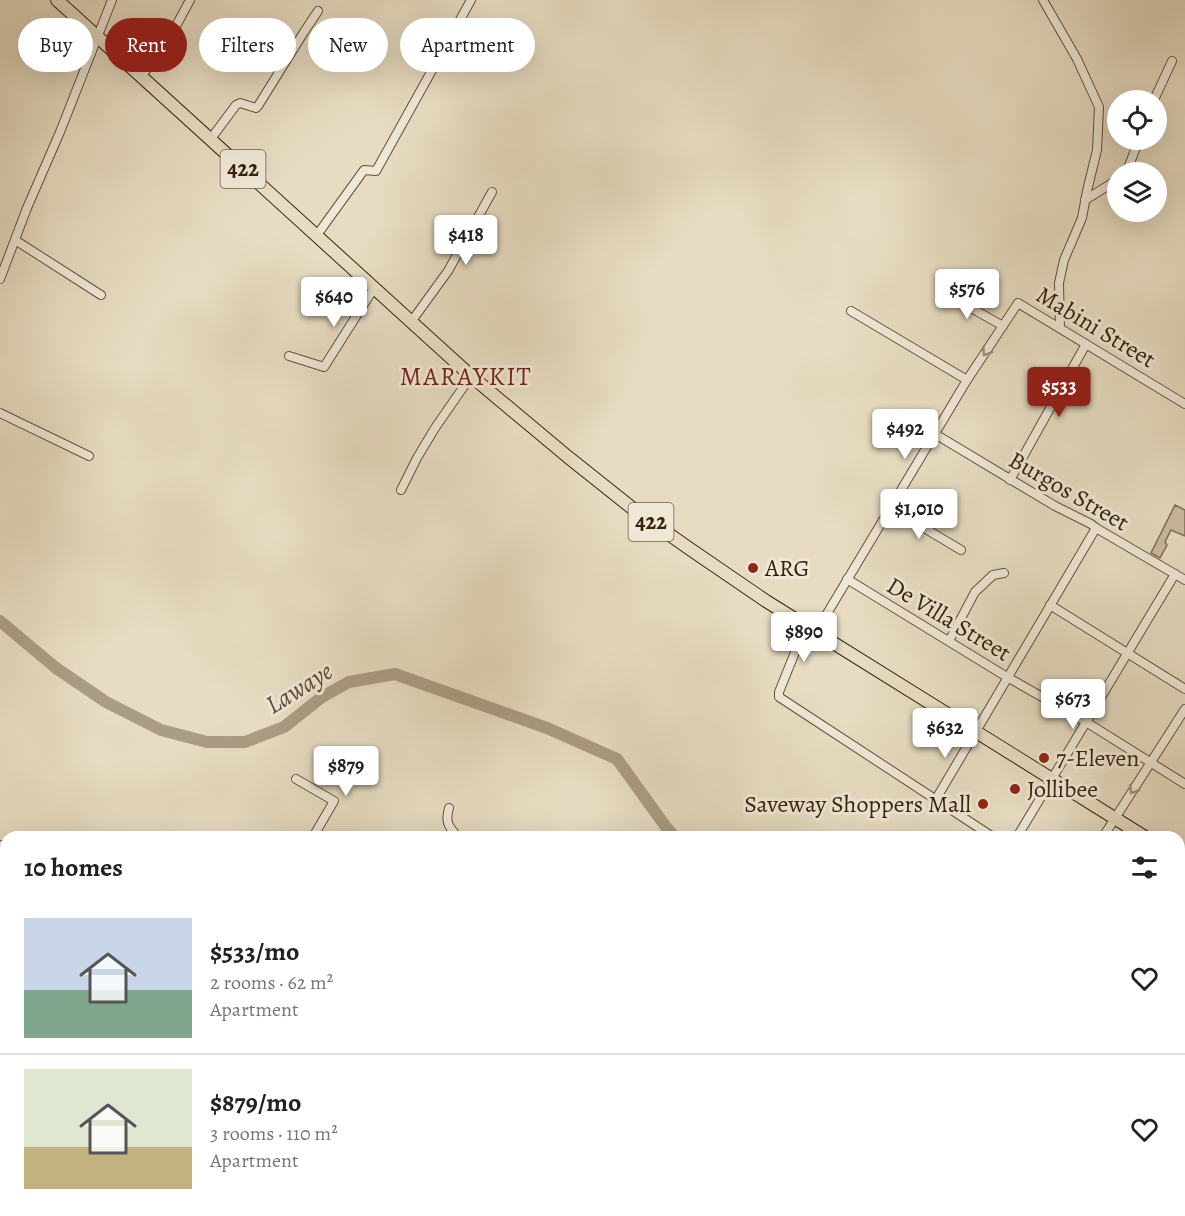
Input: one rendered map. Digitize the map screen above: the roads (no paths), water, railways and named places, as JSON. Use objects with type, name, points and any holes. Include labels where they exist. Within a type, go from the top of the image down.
[{"type":"main road","name":"422","points":[[57,0],[471,376],[632,508],[737,582],[1136,831]]},
{"type":"street","points":[[1,273],[112,0]]},
{"type":"street","points":[[141,77],[170,37],[190,0]]},
{"type":"street","points":[[317,235],[364,170],[376,171],[471,0]]},
{"type":"street","points":[[1043,0],[1077,59],[1099,106],[1097,150],[1082,218],[1064,260],[1059,283],[1060,328]]},
{"type":"street","points":[[210,140],[236,105],[240,103],[256,108],[258,106],[318,11]]},
{"type":"street","points":[[1159,90],[1172,61]]},
{"type":"street","points":[[1085,200],[1107,186]]},
{"type":"street","points":[[411,322],[448,271],[492,192]]},
{"type":"street","points":[[15,240],[100,295]]},
{"type":"street","points":[[289,356],[324,367],[374,288]]},
{"type":"street","points":[[943,292],[1003,326],[967,380],[847,579],[811,629],[779,692],[780,697],[984,831]]},
{"type":"street","name":"Mabini Street","points":[[1003,326],[1018,303],[1185,404]]},
{"type":"street","points":[[851,311],[967,380]]},
{"type":"street","points":[[1010,480],[1086,344]]},
{"type":"street","points":[[401,490],[435,428],[471,376]]},
{"type":"street","points":[[0,413],[88,456]]},
{"type":"street","name":"Burgos Street","points":[[935,435],[1180,577]]},
{"type":"street","points":[[891,508],[961,550]]},
{"type":"street","points":[[936,799],[1096,528]]},
{"type":"street","points":[[1020,831],[1127,653],[1185,569]]},
{"type":"street","points":[[949,641],[975,592],[993,575],[1004,573]]},
{"type":"street","name":"De Villa Street","points":[[847,579],[1185,784]]},
{"type":"street","points":[[1050,605],[1185,689]]},
{"type":"street","points":[[1107,831],[1185,709]]},
{"type":"street","points":[[296,778],[334,801],[316,831]]},
{"type":"street","points":[[449,808],[446,819],[453,831]]},
{"type":"waterway","name":"Lawaye","points":[[0,621],[56,668],[106,702],[161,730],[207,742],[245,742],[284,727],[322,697],[349,682],[395,674],[547,728],[617,759],[670,831]]},
{"type":"place","name":"ARG","points":[[753,568]]},
{"type":"place","name":"7-Eleven","points":[[1044,758]]},
{"type":"place","name":"Jollibee","points":[[1015,789]]},
{"type":"place","name":"Saveway Shoppers Mall","points":[[983,804]]},
{"type":"district","name":"MARAYKIT","points":[[466,376]]}]
